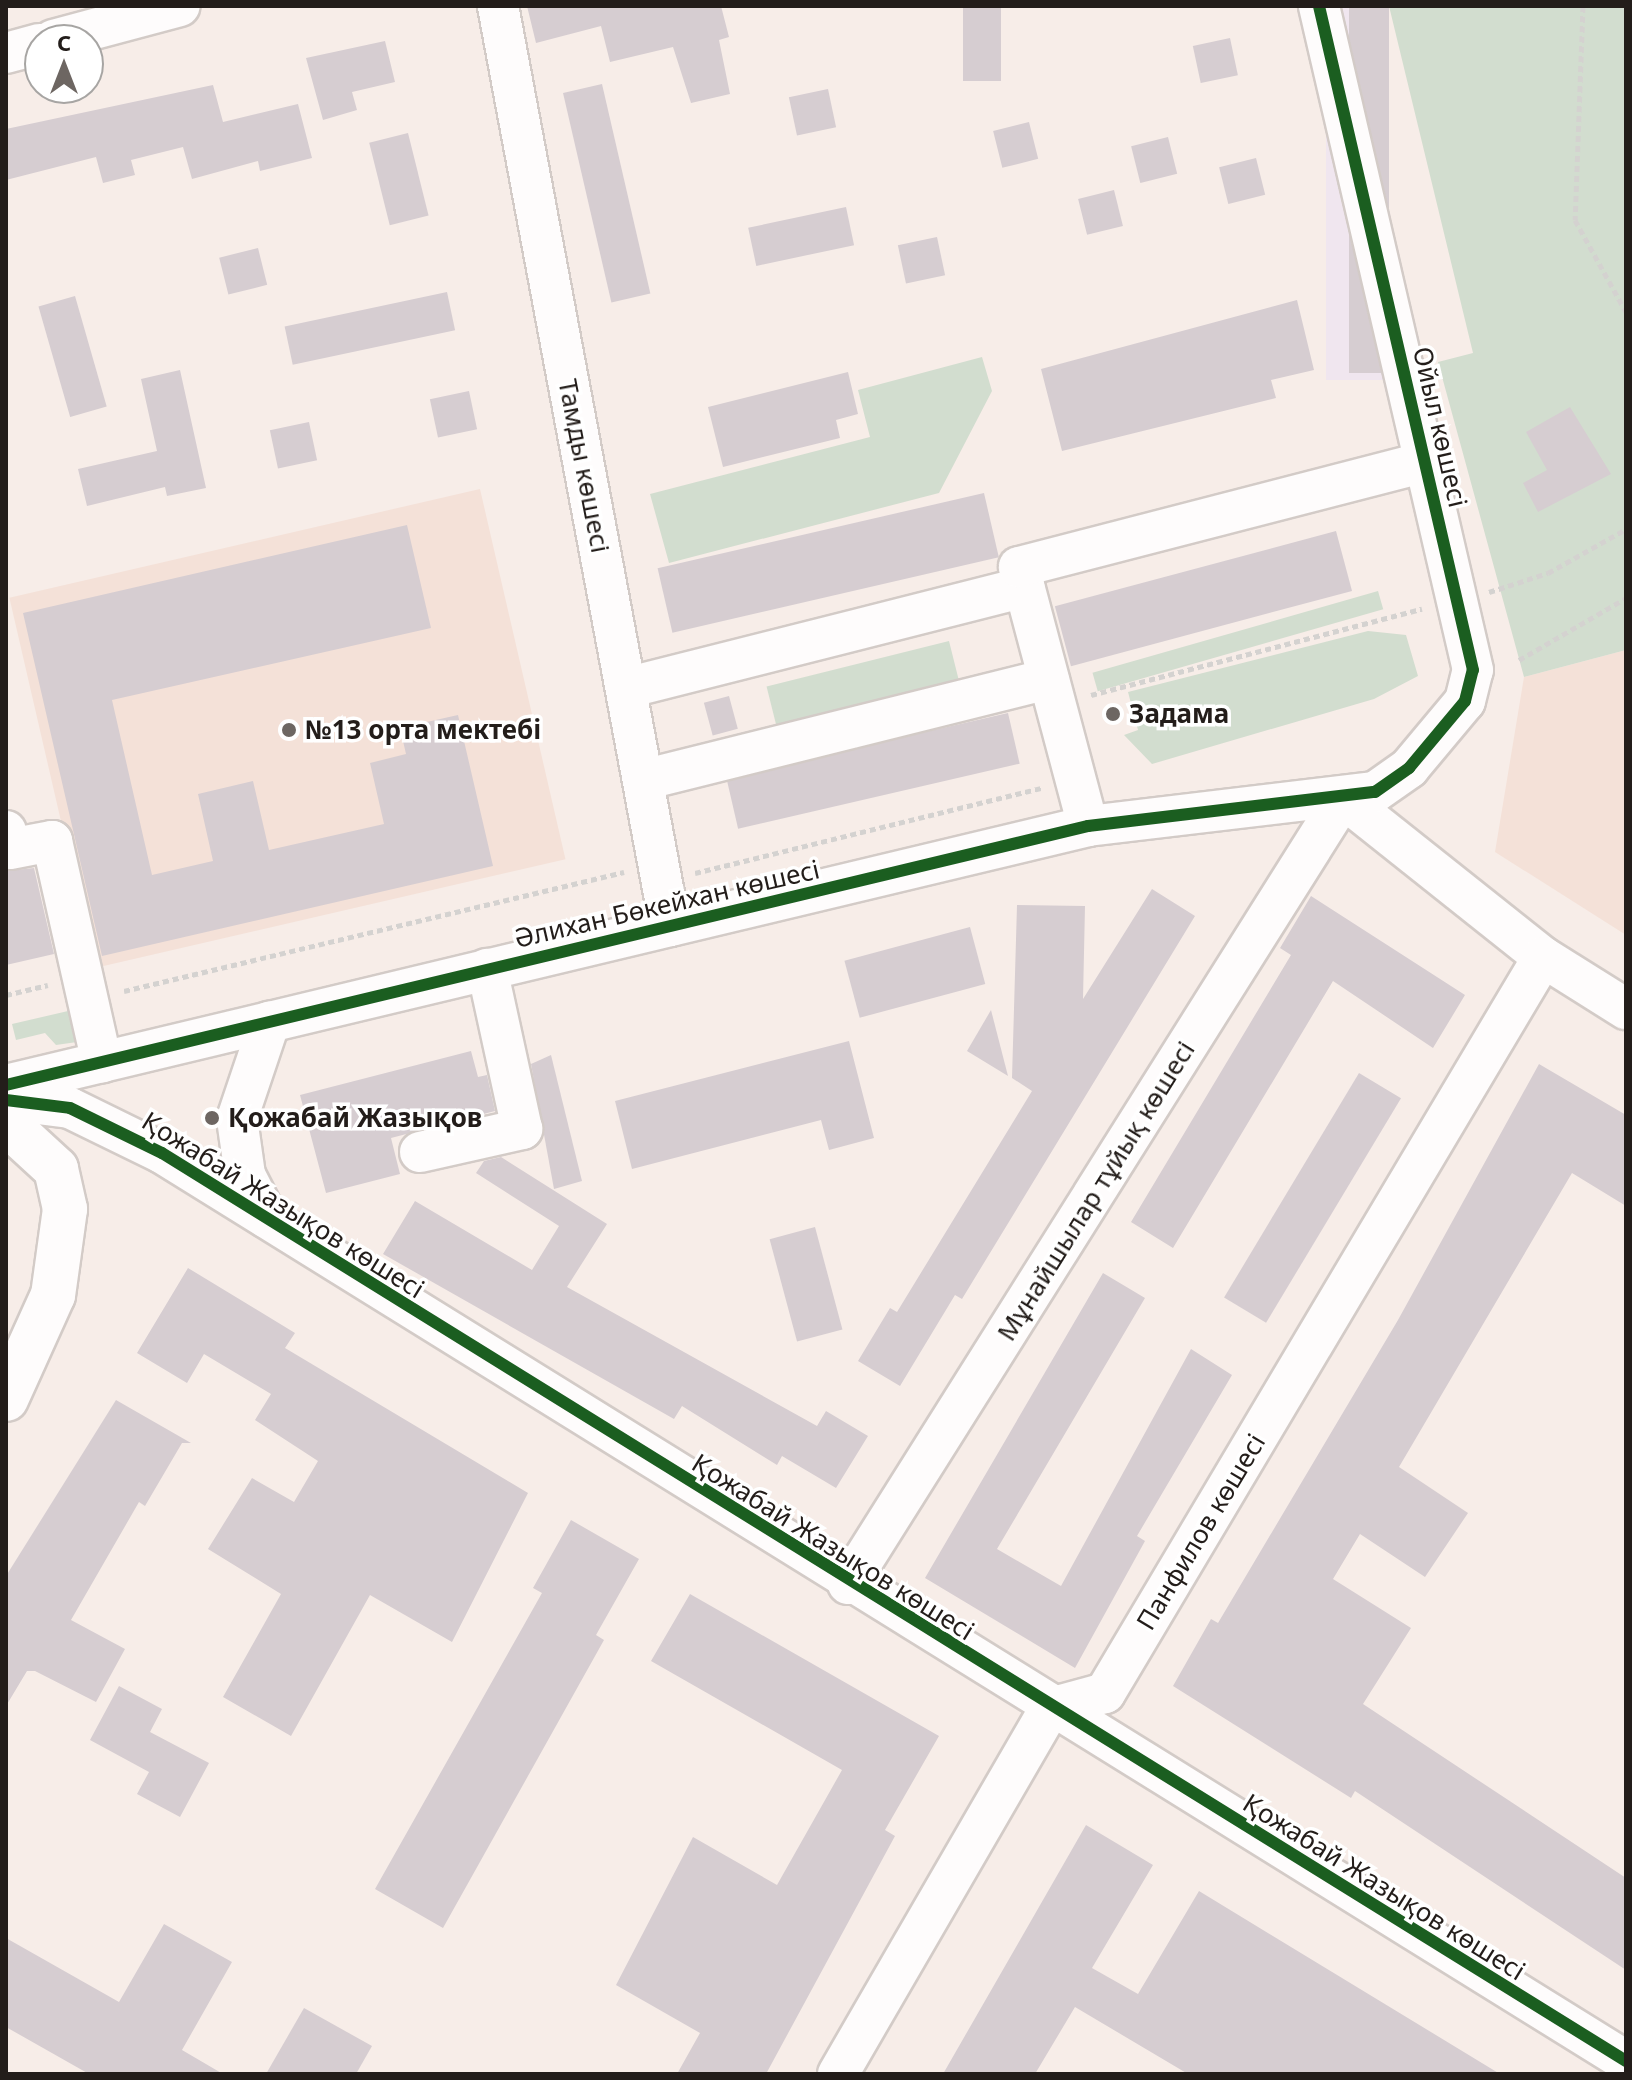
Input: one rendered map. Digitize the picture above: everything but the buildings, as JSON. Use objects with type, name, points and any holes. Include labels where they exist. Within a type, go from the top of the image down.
[{"type":"main road","points":[[6,1123],[56,1169],[65,1230],[53,1295],[6,1399]]},
{"type":"street","points":[[104,26],[180,6]]},
{"type":"street","name":"Тамды көшесі","points":[[498,6],[670,926]]},
{"type":"street","name":"Ойыл көшесі","points":[[1319,6],[1473,670],[1465,701],[1409,768],[1375,792],[1343,798]]},
{"type":"street","points":[[1088,826],[1019,567],[1425,462]]},
{"type":"street","points":[[626,688],[1024,587]]},
{"type":"street","points":[[643,780],[1052,692]]},
{"type":"street","points":[[1343,798],[1543,957],[1626,1009]]},
{"type":"street","name":"Әлихан Бөкейхан көшесі","points":[[6,1085],[1088,826],[1343,798]]},
{"type":"street","name":"Мұнайшылар тұйық көшесі","points":[[848,1584],[1343,798]]},
{"type":"street","points":[[6,831],[10,849],[52,841],[102,1062]]},
{"type":"street","name":"Панфилов көшесі","points":[[1050,1708],[1105,1693],[1543,957]]},
{"type":"street","points":[[420,1152],[522,1129],[487,969]]},
{"type":"street","points":[[267,1218],[245,1175],[237,1119],[270,1021]]},
{"type":"street","name":"Қожабай Жазықов көшесі","points":[[6,1100],[86,1114],[267,1218],[848,1584],[1626,2061]]},
{"type":"street","points":[[838,2074],[1050,1708]]},
{"type":"path","points":[[1583,6],[1575,220],[1626,312]]},
{"type":"path","points":[[1052,692],[1457,600],[1548,573],[1626,529]]},
{"type":"path","points":[[1519,660],[1626,598]]},
{"type":"path","points":[[88,1000],[658,863],[701,875],[1075,779]]},
{"type":"shaded area","points":[[1326,6],[1389,6],[1389,380],[1326,380]]},
{"type":"shaded area","name":"№13 орта мектебі","points":[[480,489],[565,859],[95,968],[9,598]]},
{"type":"shaded area","points":[[1626,650],[1626,935],[1495,852],[1524,677]]},
{"type":"green space","points":[[1389,6],[1626,6],[1626,650],[1524,677],[1438,362],[1473,353]]},
{"type":"green space","points":[[982,357],[992,391],[939,493],[669,563],[650,494],[870,437],[858,390]]},
{"type":"green space","points":[[1378,591],[1383,609],[1098,691],[1093,673]]},
{"type":"green space","points":[[1368,631],[1406,635],[1418,676],[1374,699],[1152,764],[1124,735],[1138,730],[1128,692]]},
{"type":"green space","points":[[949,641],[959,682],[777,727],[767,686]]},
{"type":"green space","points":[[81,1008],[84,1041],[56,1045],[45,1033],[16,1040],[12,1024]]},
{"type":"cycle path","points":[[6,1085],[1088,826],[1375,792],[1409,768],[1465,701],[1473,670],[1319,6]]},
{"type":"cycle path","points":[[6,1100],[70,1108],[162,1153],[1626,2061]]},
{"type":"place","name":"Задама","points":[[1113,714]]},
{"type":"place","name":"№13 орта мектебі","points":[[289,730]]},
{"type":"place","name":"Қожабай Жазықов","points":[[212,1118]]}]
